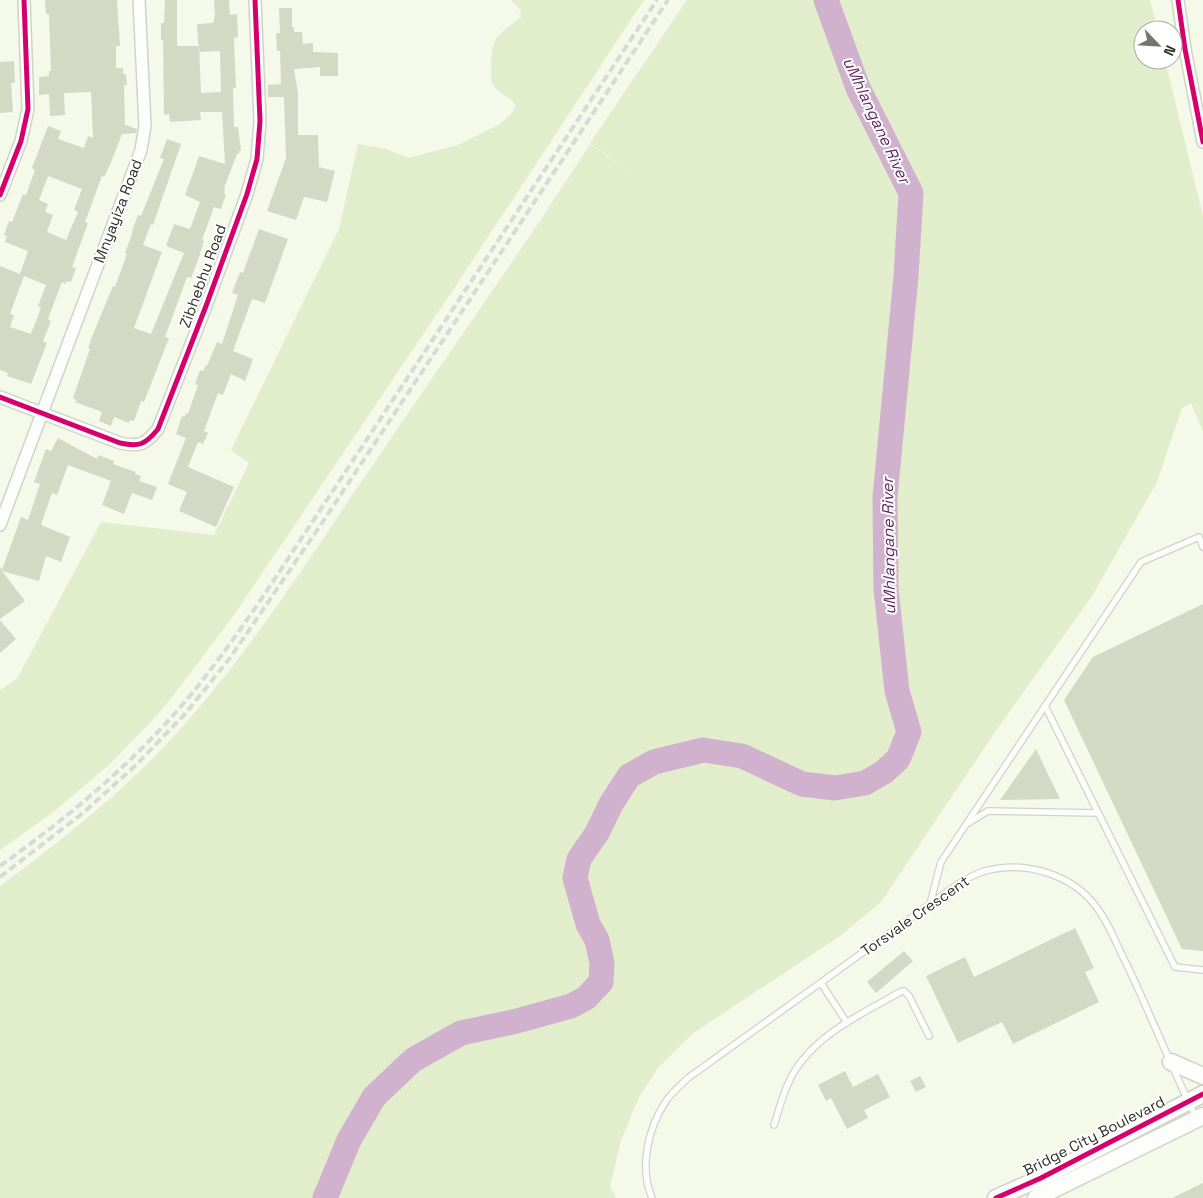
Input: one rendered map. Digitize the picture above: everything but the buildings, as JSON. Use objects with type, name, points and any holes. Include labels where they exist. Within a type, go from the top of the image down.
[{"type":"street","points":[[0,195],[20,141],[28,108],[24,0]]},
{"type":"street","name":"Mnyayiza Road","points":[[0,525],[141,150],[145,120],[139,0]]},
{"type":"street","name":"Zibhebhu Road","points":[[42,414],[120,443],[134,446],[145,443],[158,429],[247,194],[257,160],[260,121],[255,0]]},
{"type":"street","points":[[1178,0],[1184,50],[1203,142]]},
{"type":"street","points":[[0,397],[42,414]]},
{"type":"street","points":[[1171,1062],[1203,1076]]},
{"type":"street","name":"Bridge City Boulevard","points":[[1044,1191],[1196,1098]]},
{"type":"street","name":"Bridge City Boulevard","points":[[996,1198],[1044,1191],[1200,1117]]},
{"type":"lane","points":[[930,904],[941,862],[1141,562],[1199,537],[1203,547]]},
{"type":"lane","points":[[1045,706],[1175,967],[1203,970]]},
{"type":"lane","points":[[966,824],[988,812],[1098,813]]},
{"type":"lane","name":"Torsvale Crescent","points":[[652,1198],[648,1189],[646,1166],[649,1141],[655,1119],[667,1099],[688,1078],[958,884],[972,876],[996,868],[1024,867],[1058,877],[1084,893],[1097,907],[1106,921],[1171,1062],[1196,1098],[1200,1117]]},
{"type":"lane","points":[[821,983],[847,1023]]},
{"type":"lane","points":[[774,1125],[785,1090],[794,1071],[808,1053],[828,1034],[900,992],[904,992],[909,996],[929,1036]]},
{"type":"green space","points":[[511,0],[644,0],[453,290],[234,615],[183,683],[161,711],[111,763],[56,810],[0,850],[0,690],[17,679],[101,522],[214,535],[249,463],[231,450],[339,229],[358,144],[386,149],[408,158],[458,145],[500,124],[512,113],[516,106],[494,86],[491,80],[491,56],[494,42],[501,33],[521,17],[520,10]]},
{"type":"green space","points":[[687,0],[1150,0],[1155,20],[1133,20],[1133,70],[1167,70],[1203,216],[1203,431],[1191,403],[1182,408],[1157,482],[1092,596],[995,732],[881,902],[840,936],[692,1034],[658,1068],[639,1097],[621,1140],[610,1187],[616,1198],[0,1198],[0,886],[69,833],[134,777],[174,736],[231,668],[309,560],[514,260],[590,144],[648,186],[590,143]]},
{"type":"waterway","name":"uMhlangane River","points":[[325,1198],[349,1140],[374,1097],[413,1060],[461,1033],[517,1021],[571,1006],[586,998],[601,982],[602,963],[597,940],[588,924],[575,878],[579,859],[597,833],[611,804],[629,776],[654,762],[703,750],[742,756],[802,784],[835,788],[865,783],[884,772],[898,759],[909,732],[897,691],[886,589],[885,497],[906,276],[911,193],[858,88],[826,0]]},
{"type":"railway","points":[[0,866],[70,813],[115,774],[157,733],[214,666],[270,586],[657,0]]},
{"type":"railway","points":[[0,877],[83,813],[135,766],[185,714],[230,658],[324,520],[668,0]]},
{"type":"cycle path","points":[[0,195],[21,141],[28,109],[24,0]]},
{"type":"cycle path","points":[[0,397],[120,443],[141,444],[158,429],[206,306],[247,194],[257,159],[260,121],[255,0]]},
{"type":"cycle path","points":[[1178,0],[1185,49],[1203,142]]},
{"type":"cycle path","points":[[996,1198],[1041,1178],[1203,1094]]}]
